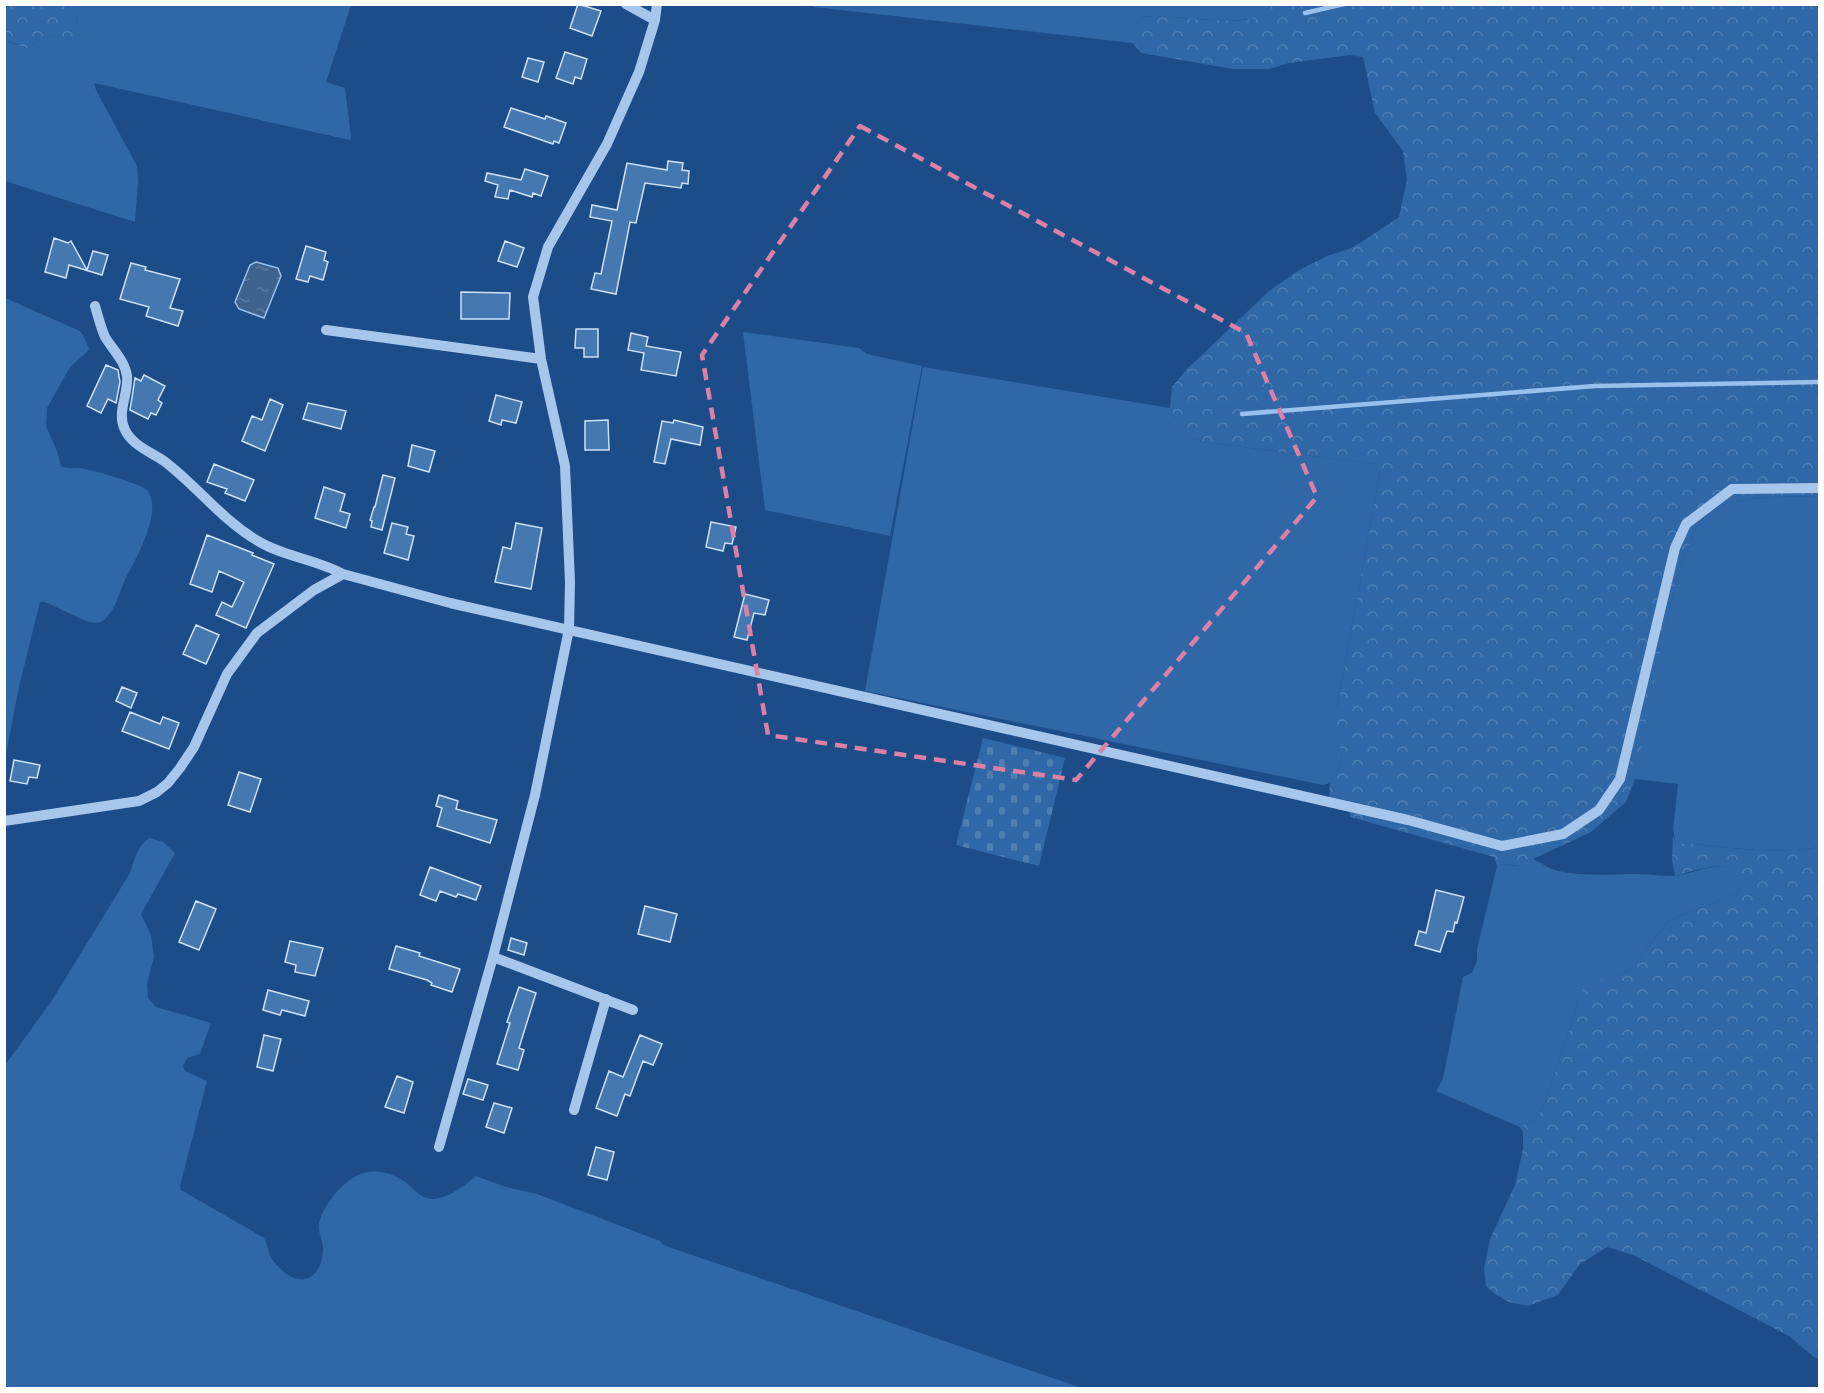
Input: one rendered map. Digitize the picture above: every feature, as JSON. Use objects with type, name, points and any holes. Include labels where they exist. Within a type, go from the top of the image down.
[{"type":"street","points":[[626,4],[655,20]]},
{"type":"street","points":[[439,1147],[493,957],[535,795],[569,629],[570,582],[565,466],[541,359],[533,297],[548,247],[607,144],[639,72],[655,20],[657,4]]},
{"type":"street","points":[[95,306],[105,335],[124,364],[127,378],[122,421],[126,431],[136,443],[165,461],[239,529],[281,552],[329,566],[343,574],[450,603],[1408,820],[1502,846],[1563,834],[1599,810],[1620,779],[1675,548],[1686,524],[1732,489],[1820,488]]},
{"type":"street","points":[[326,330],[541,359]]},
{"type":"street","points":[[4,820],[139,801],[157,792],[168,783],[194,747],[227,674],[257,633],[314,590],[343,574]]},
{"type":"street","points":[[493,957],[633,1010]]},
{"type":"street","points":[[574,1110],[606,999]]},
{"type":"highlighted area","points":[[860,126],[1246,333],[1317,497],[1076,780],[768,735],[702,355]]},
{"type":"green space","points":[[814,4],[1274,5],[1251,19],[1229,21],[1143,17],[1133,29],[1133,43],[814,7]]},
{"type":"green space","points":[[1274,4],[1819,5],[1819,496],[1758,498],[1741,501],[1726,504],[1704,517],[1692,536],[1675,588],[1635,779],[1626,802],[1591,832],[1524,861],[1518,866],[1503,864],[1497,866],[1494,857],[1350,817],[1349,803],[1329,798],[1330,783],[1336,775],[1342,756],[1336,728],[1337,708],[1380,472],[1375,464],[1211,443],[1190,438],[1180,429],[1170,408],[1172,387],[1187,369],[1269,291],[1299,270],[1327,256],[1349,249],[1399,217],[1407,180],[1403,151],[1375,113],[1363,57],[1350,55],[1289,63],[1269,69],[1233,69],[1141,53],[1133,43],[1133,29],[1143,17],[1229,21],[1251,19]]},
{"type":"green space","points":[[4,5],[66,5],[77,20],[78,27],[73,38],[49,36],[39,40],[28,49],[5,40]]},
{"type":"green space","points":[[66,5],[351,5],[326,82],[345,88],[350,140],[94,83],[137,166],[135,222],[5,181],[4,40],[28,49],[39,40],[49,36],[73,37],[78,21]]},
{"type":"green space","points":[[5,298],[80,331],[89,349],[70,367],[47,408],[46,426],[61,466],[93,471],[144,488],[148,491],[152,501],[152,512],[140,550],[114,607],[103,621],[88,622],[45,602],[40,602],[18,691],[5,760]]},
{"type":"green space","points":[[743,332],[859,348],[867,354],[922,366],[890,536],[765,510]]},
{"type":"green space","points":[[923,367],[1170,408],[1190,438],[1211,443],[1376,464],[1380,472],[1337,708],[1342,756],[1336,775],[1330,783],[1323,785],[865,691]]},
{"type":"green space","points":[[1819,496],[1819,847],[1785,851],[1679,843],[1675,840],[1673,829],[1678,784],[1635,779],[1634,775],[1666,623],[1669,622],[1667,618],[1692,536],[1704,517],[1726,504],[1758,498]]},
{"type":"green space","points":[[983,738],[1065,758],[1039,866],[956,845]]},
{"type":"green space","points":[[1673,836],[1679,843],[1749,850],[1785,851],[1819,847],[1819,1359],[1789,1336],[1633,1255],[1607,1247],[1580,1264],[1558,1295],[1528,1306],[1509,1302],[1486,1286],[1484,1268],[1490,1239],[1515,1185],[1523,1149],[1523,1132],[1520,1127],[1537,1118],[1544,1105],[1584,988],[1629,971],[1668,921],[1738,893],[1739,873],[1732,869],[1716,866],[1675,876],[1672,860]]},
{"type":"green space","points":[[150,838],[163,842],[175,853],[141,914],[151,935],[154,957],[147,984],[148,998],[156,1007],[211,1023],[200,1054],[187,1058],[183,1066],[185,1071],[207,1081],[180,1186],[181,1190],[264,1238],[272,1260],[293,1278],[307,1278],[318,1269],[323,1251],[319,1228],[322,1215],[336,1192],[357,1176],[370,1172],[392,1175],[424,1197],[433,1199],[453,1193],[476,1176],[506,1187],[537,1194],[660,1241],[663,1245],[1082,1388],[5,1388],[5,1065],[51,1002],[130,873],[139,848]]},
{"type":"green space","points":[[1533,859],[1558,871],[1587,875],[1673,876],[1707,868],[1732,868],[1740,873],[1740,888],[1738,893],[1668,921],[1629,971],[1609,978],[1578,1000],[1544,1105],[1537,1118],[1520,1127],[1436,1091],[1443,1079],[1463,977],[1472,973],[1477,961],[1477,949],[1497,866],[1503,864],[1517,866]]},
{"type":"water","points":[[256,262],[278,268],[281,276],[264,318],[239,309],[235,302],[250,265]]},
{"type":"building","points":[[578,4],[601,11],[592,36],[570,28]]},
{"type":"building","points":[[565,52],[587,59],[581,79],[575,77],[573,84],[556,78]]},
{"type":"building","points":[[528,58],[544,62],[538,82],[522,77]]},
{"type":"building","points":[[511,108],[566,123],[559,143],[554,141],[553,144],[504,127]]},
{"type":"building","points":[[668,161],[683,163],[682,170],[689,171],[688,184],[682,183],[681,188],[645,183],[636,223],[630,222],[616,294],[591,289],[595,273],[601,274],[612,221],[590,217],[592,205],[617,210],[627,163],[667,170]]},
{"type":"building","points":[[525,169],[548,176],[541,196],[533,193],[532,197],[510,190],[508,199],[495,197],[498,185],[485,181],[487,173],[521,180]]},
{"type":"building","points":[[54,238],[68,243],[71,241],[87,270],[93,251],[108,255],[102,275],[69,265],[66,278],[45,272]]},
{"type":"building","points":[[505,241],[524,248],[517,267],[498,261]]},
{"type":"building","points":[[306,246],[326,252],[324,260],[328,262],[323,280],[310,276],[308,282],[296,279]]},
{"type":"building","points":[[131,263],[146,267],[145,270],[180,279],[170,308],[183,311],[178,326],[146,316],[149,307],[120,299]]},
{"type":"building","points":[[461,292],[510,293],[509,319],[461,319]]},
{"type":"building","points":[[576,329],[598,329],[598,357],[584,357],[584,348],[575,348]]},
{"type":"building","points":[[631,333],[648,337],[646,346],[681,352],[676,376],[641,370],[644,353],[628,350]]},
{"type":"building","points":[[106,365],[118,370],[120,382],[116,403],[108,399],[101,413],[87,406]]},
{"type":"building","points":[[144,375],[165,386],[158,400],[162,403],[156,415],[151,413],[148,419],[130,410],[135,378],[141,381]]},
{"type":"building","points":[[496,395],[522,402],[516,423],[502,420],[501,425],[489,421]]},
{"type":"building","points":[[270,399],[283,405],[265,451],[242,441],[252,416],[262,420]]},
{"type":"building","points":[[308,403],[346,411],[341,429],[303,419]]},
{"type":"building","points":[[608,420],[609,450],[585,450],[585,421]]},
{"type":"building","points":[[674,420],[703,427],[700,445],[671,439],[665,464],[654,462],[662,421],[673,423]]},
{"type":"building","points":[[412,445],[435,451],[429,472],[408,466]]},
{"type":"building","points":[[214,464],[254,480],[245,501],[225,493],[227,489],[207,482]]},
{"type":"building","points":[[383,475],[395,478],[382,530],[371,527],[372,521],[370,520]]},
{"type":"building","points":[[324,487],[345,494],[340,511],[350,514],[346,528],[315,518]]},
{"type":"building","points":[[711,522],[736,527],[732,544],[725,543],[723,551],[706,547]]},
{"type":"building","points":[[392,523],[408,527],[406,534],[414,536],[408,560],[384,553]]},
{"type":"building","points":[[516,523],[542,528],[531,589],[495,582],[503,547],[511,549]]},
{"type":"building","points":[[207,535],[274,564],[246,628],[216,615],[222,602],[232,607],[244,582],[219,571],[212,592],[190,584]]},
{"type":"building","points":[[745,594],[769,600],[765,615],[754,613],[747,640],[734,637]]},
{"type":"building","points":[[196,625],[219,635],[206,664],[183,654]]},
{"type":"building","points":[[122,687],[137,693],[131,708],[116,701]]},
{"type":"building","points":[[130,712],[160,724],[163,717],[179,723],[169,749],[122,731]]},
{"type":"building","points":[[14,760],[40,765],[37,778],[29,777],[27,784],[10,781]]},
{"type":"building","points":[[239,772],[261,779],[250,812],[228,805]]},
{"type":"building","points":[[439,795],[458,801],[456,809],[497,820],[490,843],[437,826],[442,808],[436,806]]},
{"type":"building","points":[[430,867],[481,886],[476,900],[458,894],[456,897],[440,891],[436,901],[420,895]]},
{"type":"building","points":[[1436,890],[1464,897],[1457,923],[1455,922],[1453,932],[1447,931],[1440,952],[1415,945],[1419,931],[1426,933]]},
{"type":"building","points":[[196,901],[216,909],[199,950],[179,942]]},
{"type":"building","points":[[645,906],[677,914],[670,942],[638,934]]},
{"type":"building","points":[[511,938],[527,943],[524,955],[508,950]]},
{"type":"building","points":[[290,941],[323,948],[315,976],[295,972],[296,965],[285,962]]},
{"type":"building","points":[[396,946],[460,969],[452,992],[431,985],[432,983],[427,980],[389,969]]},
{"type":"building","points":[[519,987],[536,993],[519,1048],[524,1050],[518,1070],[497,1064],[510,1023],[507,1022]]},
{"type":"building","points":[[268,990],[309,1001],[305,1016],[282,1010],[280,1015],[263,1010]]},
{"type":"building","points":[[264,1035],[281,1039],[273,1071],[257,1067]]},
{"type":"building","points":[[640,1035],[662,1044],[653,1065],[643,1061],[630,1096],[625,1094],[617,1116],[596,1108],[609,1071],[623,1077]]},
{"type":"building","points":[[397,1076],[413,1082],[404,1113],[385,1107]]},
{"type":"building","points":[[468,1079],[488,1085],[483,1100],[463,1094]]},
{"type":"building","points":[[494,1103],[512,1108],[504,1133],[486,1127]]},
{"type":"building","points":[[596,1147],[614,1152],[607,1180],[588,1175]]},
{"type":"waterway","points":[[1305,13],[1344,4]]},
{"type":"waterway","points":[[1242,414],[1595,386],[1820,382]]}]
